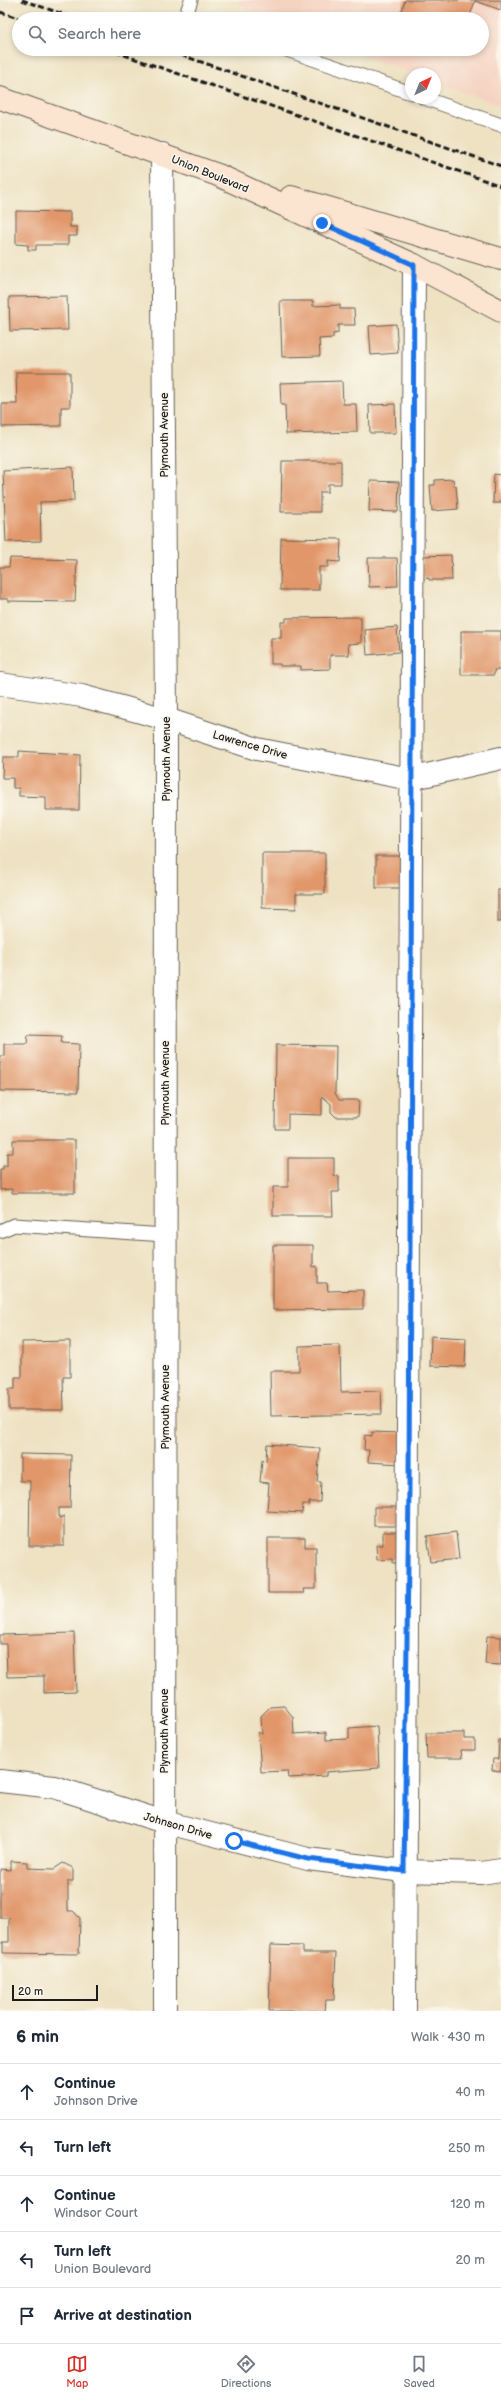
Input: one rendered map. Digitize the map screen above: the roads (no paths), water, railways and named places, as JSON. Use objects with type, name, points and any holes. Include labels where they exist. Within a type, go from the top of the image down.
[{"type":"main road","name":"Union Boulevard","points":[[0,98],[218,175],[414,265],[501,312]]},
{"type":"main road","points":[[218,175],[501,259]]},
{"type":"street","name":"Plymouth Avenue","points":[[162,154],[166,719],[164,2011]]},
{"type":"street","points":[[405,2011],[404,1871],[409,1488],[410,779],[414,265]]},
{"type":"street","name":"Lawrence Drive","points":[[0,684],[82,696],[166,719],[257,749],[410,779],[501,758]]},
{"type":"street","name":"Johnson Drive","points":[[0,1782],[54,1787],[164,1822],[308,1859],[404,1871],[481,1873],[501,1870]]},
{"type":"lane","points":[[191,0],[192,12]]},
{"type":"lane","points":[[304,56],[405,91]]},
{"type":"lane","points":[[441,104],[501,125]]},
{"type":"lane","points":[[0,1231],[14,1225],[165,1235]]},
{"type":"railway","points":[[22,0],[57,12]]},
{"type":"railway","points":[[0,12],[12,16]]},
{"type":"railway","points":[[127,56],[501,186]]},
{"type":"railway","points":[[184,56],[501,166]]}]
